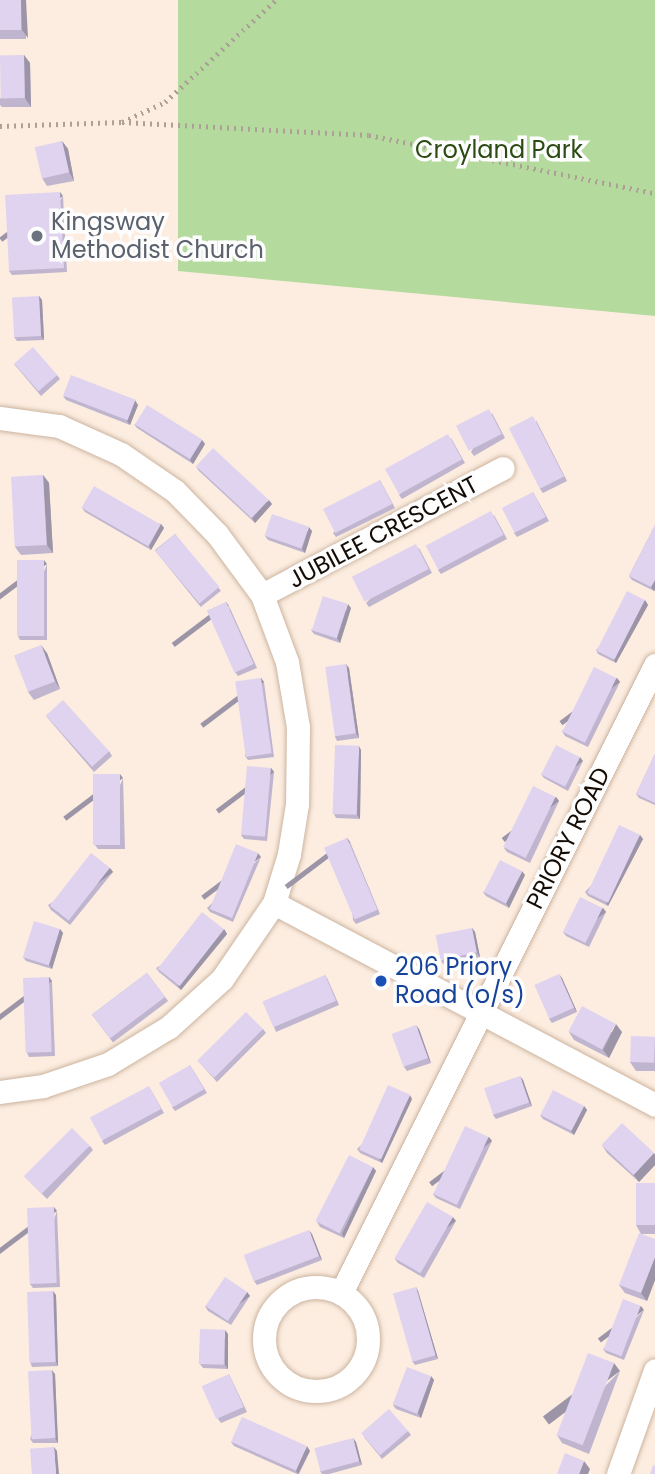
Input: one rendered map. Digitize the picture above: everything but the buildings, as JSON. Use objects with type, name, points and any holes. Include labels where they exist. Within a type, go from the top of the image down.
[{"type":"street","name":"JUBILEE CRESCENT","points":[[0,418],[59,426],[121,454],[176,491],[217,534],[262,595],[287,662],[298,727],[297,804],[289,854],[274,903],[222,979],[169,1027],[108,1064],[43,1086],[0,1092]]},
{"type":"street","name":"JUBILEE CRESCENT","points":[[262,595],[503,468]]},
{"type":"street","name":"PRIORY ROAD","points":[[342,1291],[655,665]]},
{"type":"street","points":[[274,903],[655,1105]]},
{"type":"street","points":[[308,1285],[342,1291],[369,1324],[363,1367],[332,1391],[296,1389],[269,1366],[264,1327],[281,1298],[308,1285]]},
{"type":"street","points":[[618,1474],[655,1370]]},
{"type":"path","points":[[122,122],[165,102],[275,0]]},
{"type":"path","points":[[0,126],[122,122],[369,135],[655,193]]},
{"type":"green space","name":"Croyland Park","points":[[178,0],[655,0],[655,316],[178,271]]},
{"type":"place","name":"Kingsway Methodist Church","points":[[37,236]]},
{"type":"place","name":"206 Priory Road (o/s)","points":[[381,981]]}]
